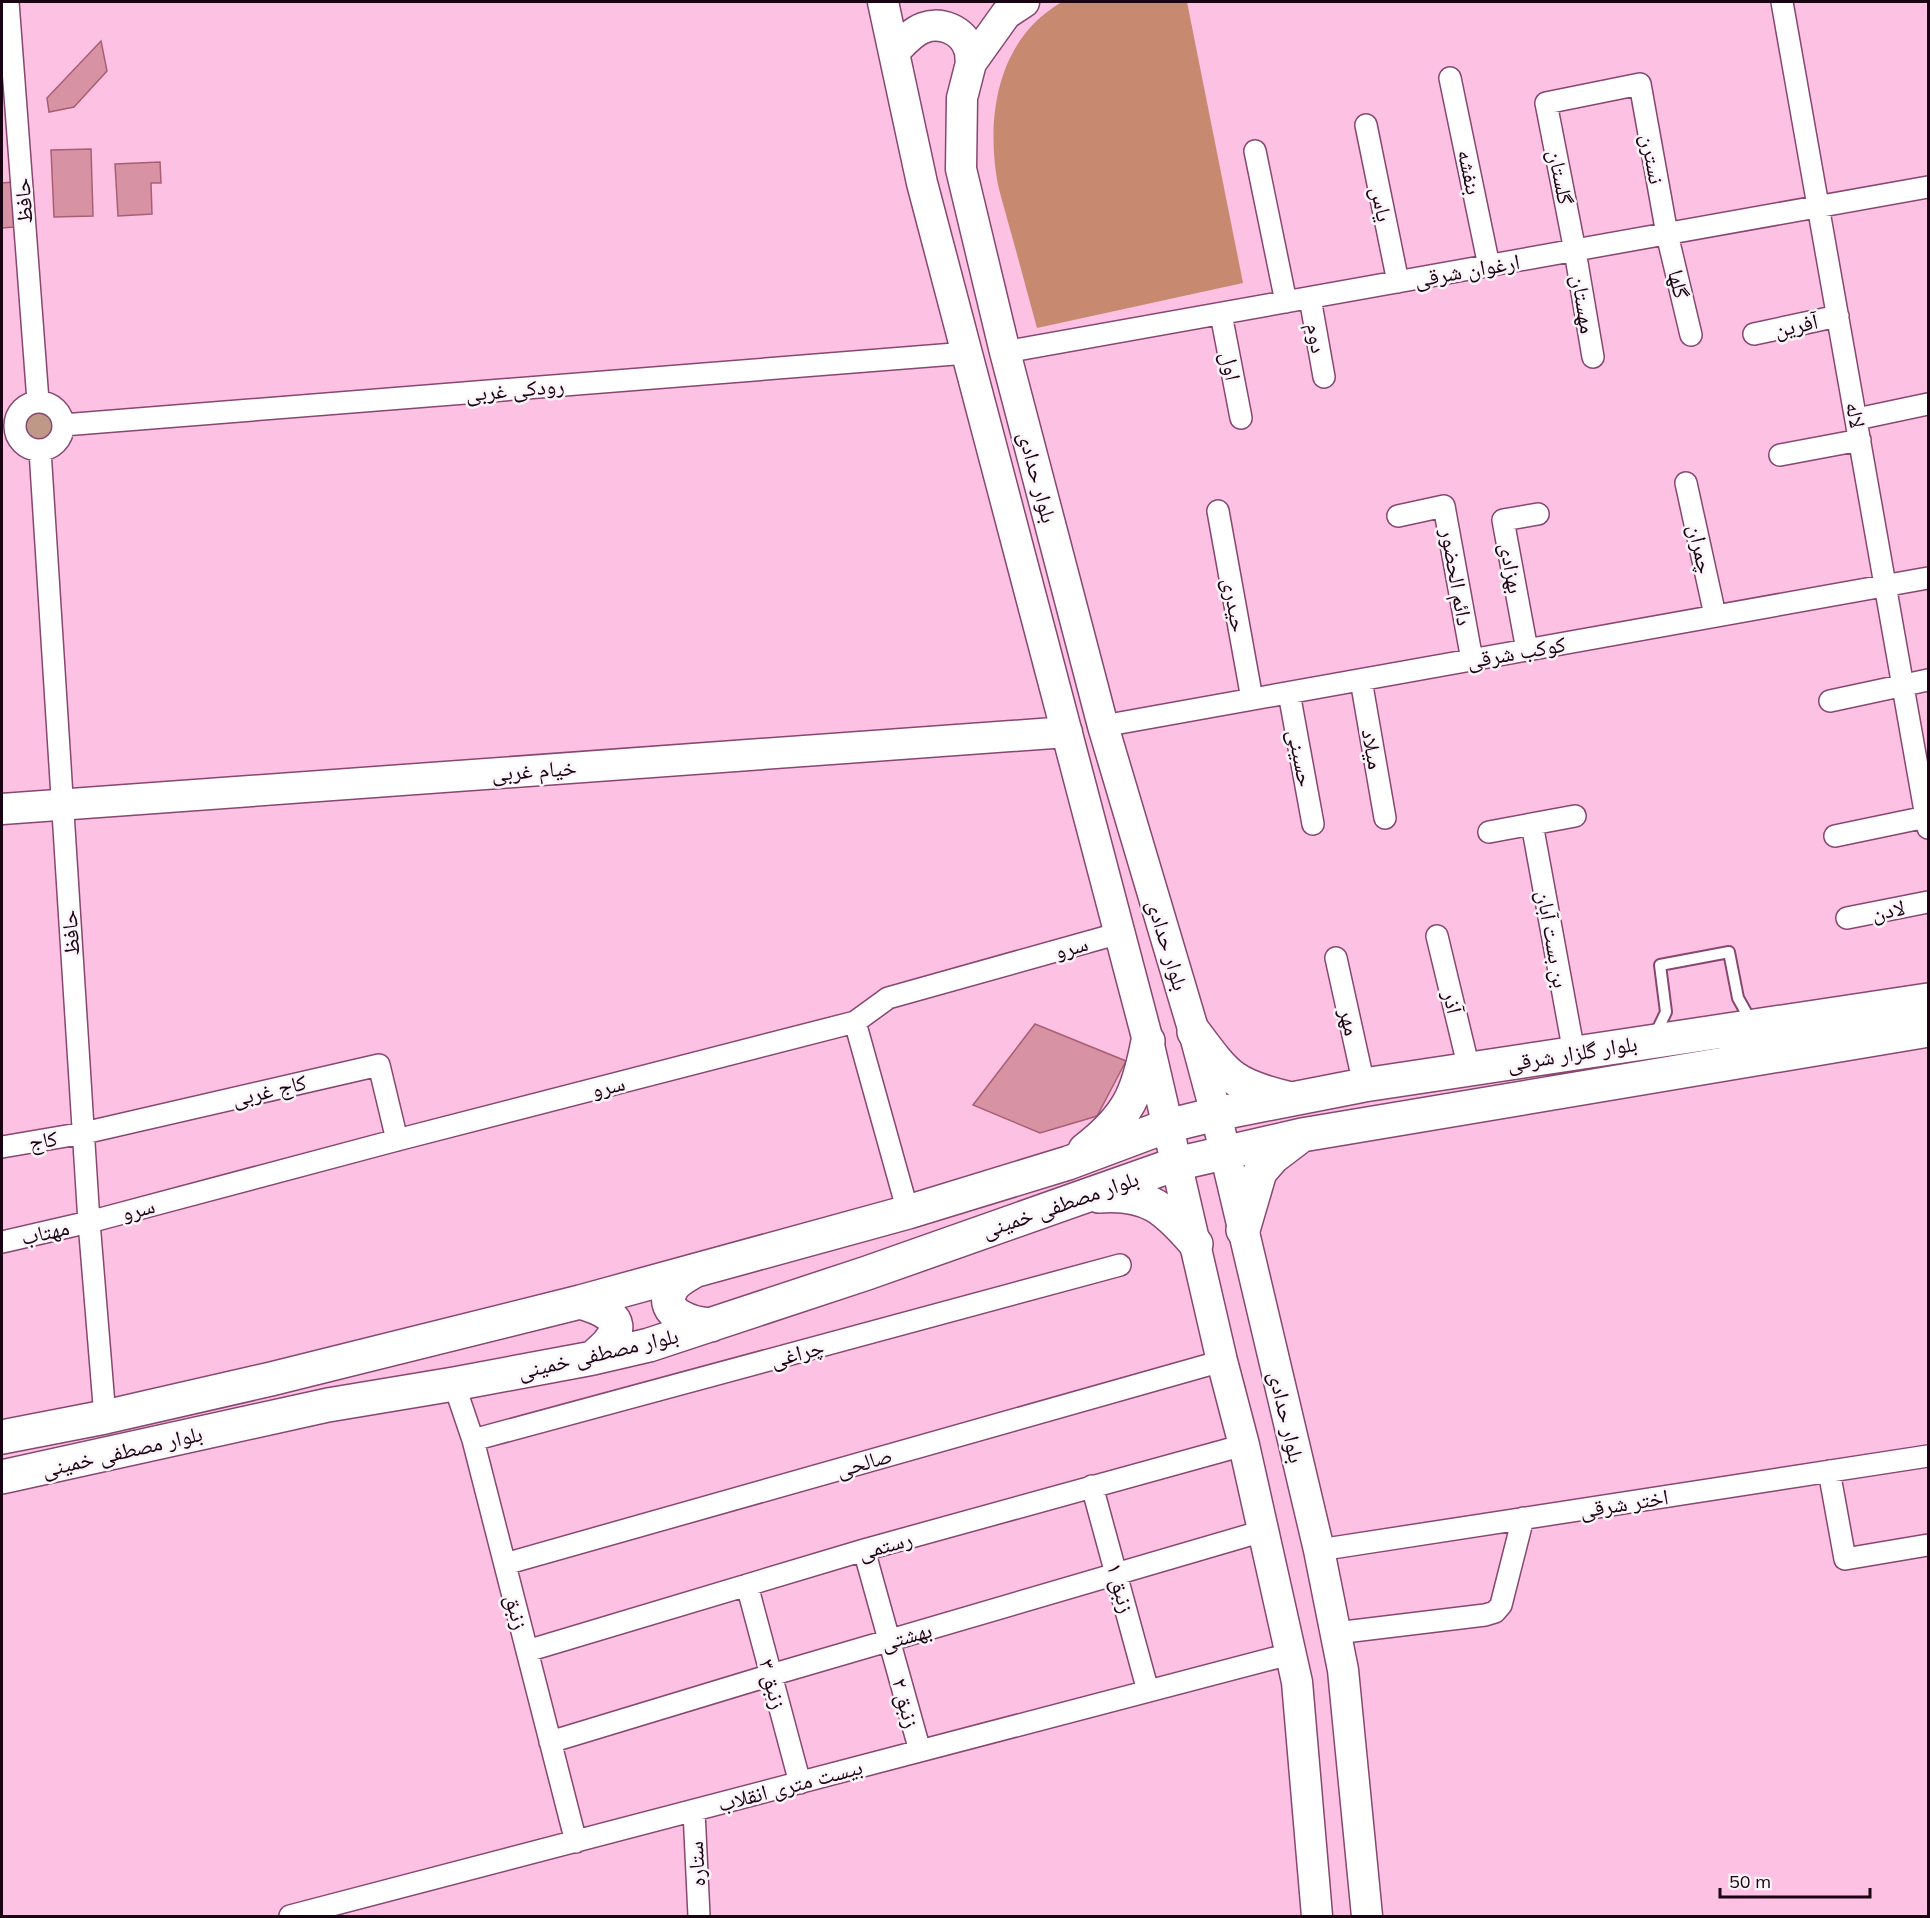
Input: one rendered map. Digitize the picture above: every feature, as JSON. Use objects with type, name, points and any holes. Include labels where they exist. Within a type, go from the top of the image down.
[{"type":"main road","name":"بلوار حدادی","points":[[883,2],[922,183],[1148,1041],[1222,1361],[1244,1445],[1297,1682],[1317,1917]]},
{"type":"main road","name":"بلوار حدادی","points":[[1024,2],[1006,14],[971,63],[962,98],[961,169],[1005,352],[1103,726],[1194,1032],[1216,1114],[1319,1550],[1343,1670],[1367,1917]]},
{"type":"main road","points":[[894,52],[921,28],[935,25],[950,27],[962,36],[969,48],[971,63]]},
{"type":"main road","name":"خیام غربی","points":[[2,808],[1067,732]]},
{"type":"main road","name":"بلوار گلزار شرقی","points":[[1216,1114],[1364,1085],[1929,1000]]},
{"type":"main road","name":"بلوار گلزار شرقی","points":[[1225,1153],[1302,1135],[1929,1030]]},
{"type":"main road","points":[[1194,1032],[1222,1070],[1240,1083],[1292,1099]]},
{"type":"main road","points":[[1068,1163],[1105,1134],[1120,1118],[1134,1095],[1142,1075],[1148,1041]]},
{"type":"main road","name":"بلوار مصطفی خمینی","points":[[2,1437],[105,1417],[271,1379],[580,1302],[908,1212],[1068,1163],[1167,1126],[1216,1114]]},
{"type":"main road","points":[[1243,1230],[1260,1172],[1274,1157],[1302,1135]]},
{"type":"main road","name":"بلوار مصطفی خمینی","points":[[2,1477],[328,1405],[454,1384],[649,1345],[867,1273],[1176,1164],[1225,1153]]},
{"type":"main road","points":[[1077,1198],[1115,1195],[1146,1200],[1172,1216],[1196,1244]]},
{"type":"main road","points":[[694,1271],[677,1282],[671,1289],[669,1298],[671,1308],[676,1315],[695,1324],[711,1325]]},
{"type":"main road","points":[[580,1302],[601,1308],[612,1317],[615,1326],[612,1340],[593,1358]]},
{"type":"street","name":"حافظ","points":[[8,2],[38,401]]},
{"type":"street","name":"لاله","points":[[1782,2],[1927,823]]},
{"type":"street","name":"بنفشه","points":[[1450,78],[1489,266]]},
{"type":"street","name":"گلستان","points":[[1575,251],[1546,103],[1640,84]]},
{"type":"street","name":"نسترن","points":[[1640,84],[1667,234]]},
{"type":"street","name":"یاس","points":[[1366,125],[1398,282]]},
{"type":"street","points":[[1255,152],[1287,302]]},
{"type":"street","name":"ارغوان شرقی","points":[[1005,352],[1929,187]]},
{"type":"street","name":"گلها","points":[[1667,234],[1691,335]]},
{"type":"street","name":"مهستان","points":[[1575,251],[1593,357]]},
{"type":"street","name":"دوم","points":[[1310,298],[1324,377]]},
{"type":"street","name":"اول","points":[[1221,314],[1241,418]]},
{"type":"street","name":"آفرین","points":[[1754,334],[1838,316]]},
{"type":"street","name":"رودکی غربی","points":[[63,425],[967,353]]},
{"type":"street","points":[[38,401],[52,406],[62,417],[63,425],[58,441],[40,450],[27,447],[8,427],[24,406],[38,401]]},
{"type":"street","points":[[1857,419],[1929,404]]},
{"type":"street","points":[[1780,455],[1860,440]]},
{"type":"street","name":"حافظ","points":[[40,450],[88,1222],[105,1417]]},
{"type":"street","name":"چمران","points":[[1686,483],[1715,615]]},
{"type":"street","name":"دائم الحضور","points":[[1398,516],[1444,506],[1472,660]]},
{"type":"street","name":"حیدری","points":[[1218,511],[1251,699]]},
{"type":"street","name":"بهزادی","points":[[1527,650],[1503,520],[1538,514]]},
{"type":"street","name":"کوکب شرقی","points":[[1103,726],[1929,578]]},
{"type":"street","name":"میلاد","points":[[1361,680],[1385,818]]},
{"type":"street","points":[[1830,701],[1929,680]]},
{"type":"street","name":"حسینی","points":[[1289,693],[1313,824]]},
{"type":"street","points":[[1489,832],[1575,816]]},
{"type":"street","points":[[1835,836],[1927,823]]},
{"type":"street","name":"بن بست آبان","points":[[1532,824],[1574,1053]]},
{"type":"street","name":"لادن","points":[[1846,918],[1929,902]]},
{"type":"street","name":"سرو","points":[[88,1222],[855,1022],[888,998],[1120,933]]},
{"type":"street","name":"آذر","points":[[1437,936],[1469,1069]]},
{"type":"street","name":"مهر","points":[[1336,958],[1364,1085]]},
{"type":"street","points":[[855,1022],[908,1212]]},
{"type":"street","name":"کاج غربی","points":[[84,1133],[379,1065],[397,1140]]},
{"type":"street","name":"کاج","points":[[2,1147],[84,1133]]},
{"type":"street","name":"مهتاب","points":[[2,1242],[88,1222]]},
{"type":"street","name":"چراغی","points":[[473,1440],[1120,1265]]},
{"type":"street","name":"صالحی","points":[[505,1564],[1222,1361]]},
{"type":"street","name":"زنبق","points":[[454,1384],[473,1440],[576,1842]]},
{"type":"street","name":"رستمی","points":[[527,1651],[864,1550],[1244,1445]]},
{"type":"street","name":"اختر شرقی","points":[[1319,1550],[1929,1456]]},
{"type":"street","points":[[1829,1471],[1845,1559],[1929,1545]]},
{"type":"street","name":"زنبق ۱","points":[[1092,1486],[1148,1691]]},
{"type":"street","points":[[1336,1633],[1495,1612],[1501,1605],[1523,1518]]},
{"type":"street","name":"بهشتی","points":[[550,1742],[1263,1531]]},
{"type":"street","name":"زنبق ۲","points":[[864,1550],[920,1751]]},
{"type":"street","name":"زنبق ۳","points":[[747,1585],[800,1783]]},
{"type":"street","name":"بیست متری انقلاب","points":[[290,1917],[1290,1654]]},
{"type":"street","name":"ستاره","points":[[694,1811],[699,1917]]},
{"type":"lane","points":[[1652,1041],[1666,1012],[1660,965],[1729,952],[1738,998],[1753,1026]]},
{"type":"shaded area","points":[[1062,2],[1187,2],[1243,283],[1037,328],[998,185],[994,123],[1003,76],[1012,54],[1025,34],[1041,17]]},
{"type":"shaded area","points":[[39,406],[47,407],[53,412],[58,418],[58,434],[53,440],[47,445],[39,446],[31,445],[25,440],[20,434],[19,426],[20,418],[25,412],[31,407]]},
{"type":"building","points":[[101,41],[107,71],[74,107],[49,112],[47,98]]},
{"type":"building","points":[[91,149],[93,216],[54,217],[51,150]]},
{"type":"building","points":[[160,162],[161,183],[151,183],[152,214],[118,216],[115,164]]},
{"type":"building","points":[[13,182],[14,227],[2,228],[2,183]]},
{"type":"building","points":[[1035,1024],[1126,1061],[1097,1116],[1040,1133],[973,1105]]}]
